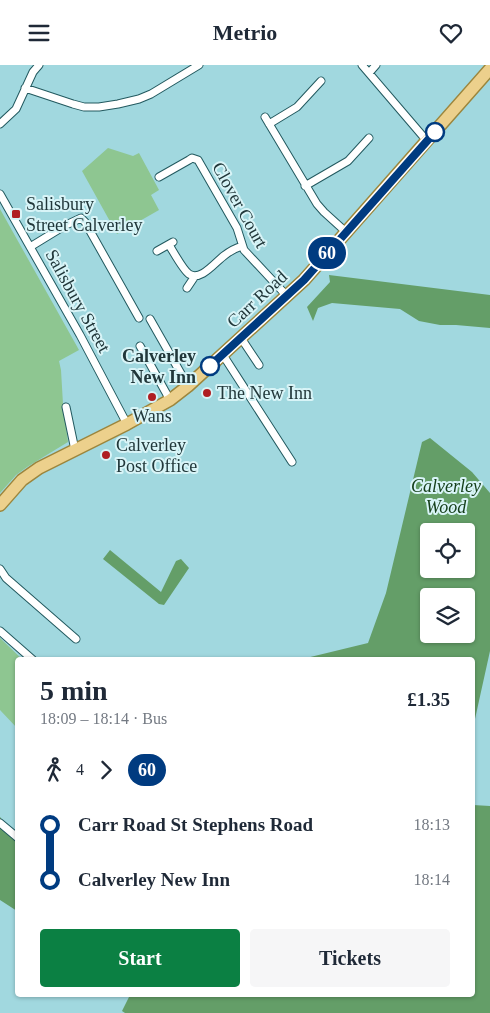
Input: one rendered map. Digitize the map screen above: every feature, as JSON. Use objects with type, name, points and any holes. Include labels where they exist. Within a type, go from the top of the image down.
[{"type":"main road","name":"Carr Road","points":[[0,505],[22,480],[39,468],[170,400],[223,355],[304,280],[490,69]]},
{"type":"street","points":[[0,125],[16,109],[32,72],[39,65]]},
{"type":"street","points":[[25,88],[72,104],[84,107],[99,107],[139,99],[151,94],[199,65]]},
{"type":"street","points":[[362,65],[427,141]]},
{"type":"street","points":[[370,73],[376,65]]},
{"type":"street","points":[[269,124],[297,107],[321,81]]},
{"type":"street","points":[[265,117],[316,204],[346,232]]},
{"type":"street","points":[[306,186],[348,161],[369,138]]},
{"type":"street","name":"Clover Court","points":[[159,177],[189,159],[198,160],[237,228],[246,254],[286,295]]},
{"type":"street","name":"Salisbury Street","points":[[0,194],[128,423]]},
{"type":"street","points":[[30,247],[80,218],[85,222],[139,318]]},
{"type":"street","points":[[157,251],[171,244],[186,270],[195,276],[206,271],[224,255],[242,246]]},
{"type":"street","points":[[187,288],[195,276]]},
{"type":"street","points":[[150,319],[188,386]]},
{"type":"street","points":[[240,338],[259,365]]},
{"type":"street","points":[[140,346],[170,400]]},
{"type":"street","points":[[223,355],[292,462]]},
{"type":"street","points":[[66,407],[75,450]]},
{"type":"street","points":[[0,569],[6,577],[76,639]]},
{"type":"street","points":[[0,631],[30,657]]},
{"type":"street","points":[[0,823],[15,836]]},
{"type":"green space","points":[[108,148],[133,156],[139,153],[159,190],[151,195],[159,210],[117,234],[82,171]]},
{"type":"green space","points":[[0,209],[79,350],[59,361],[68,442],[16,475],[0,493]]},
{"type":"green space","points":[[329,275],[490,295],[490,328],[440,325],[419,321],[400,309],[332,303],[318,308],[313,321],[307,307],[330,282]]},
{"type":"green space","name":"Calverley Wood","points":[[430,438],[472,472],[490,493],[490,651],[475,719],[475,657],[310,657],[368,643],[386,593],[422,442]]},
{"type":"green space","points":[[110,550],[161,592],[176,561],[181,559],[189,568],[164,605],[159,604],[103,559]]},
{"type":"green space","points":[[0,638],[20,657],[15,657],[15,726],[0,710]]},
{"type":"green space","points":[[475,805],[490,806],[490,1013],[125,1013],[122,1011],[129,997],[475,997]]},
{"type":"green space","points":[[0,817],[15,832],[15,910],[0,900]]},
{"type":"bus line","name":"60","points":[[210,366],[304,280],[435,132]]},
{"type":"place","name":"Salisbury Street Calverley","points":[[16,214]]},
{"type":"place","name":"Calverley New Inn","points":[[210,366]]},
{"type":"place","name":"The New Inn","points":[[207,393]]},
{"type":"place","name":"Wans","points":[[152,397]]},
{"type":"place","name":"Calverley Post Office","points":[[106,455]]}]
